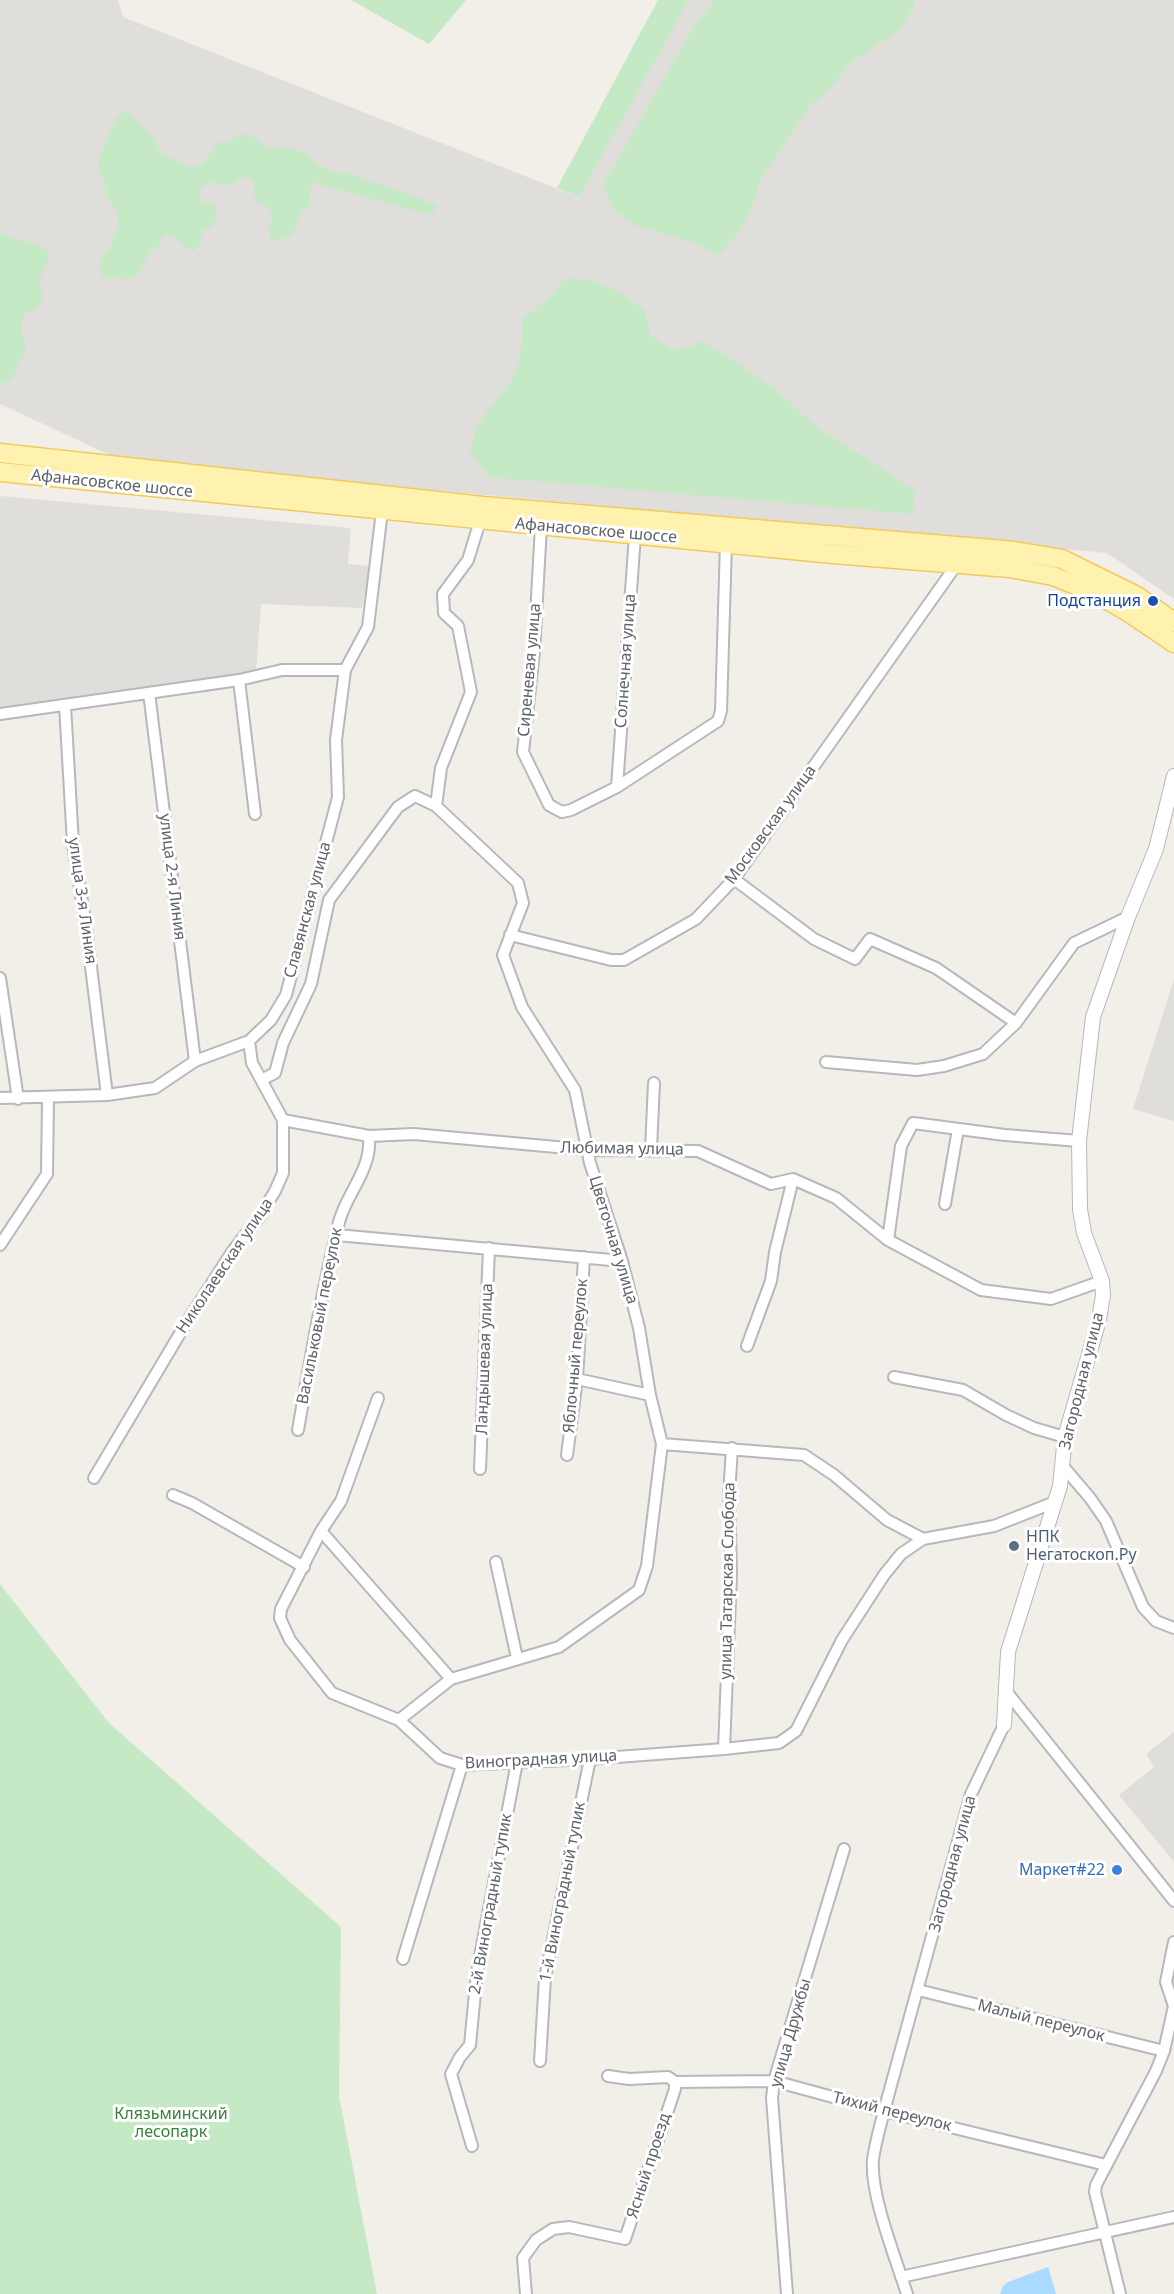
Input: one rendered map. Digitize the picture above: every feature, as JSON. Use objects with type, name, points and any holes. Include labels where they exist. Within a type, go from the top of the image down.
[{"type":"main road","name":"Афанасовское шоссе","points":[[0,453],[483,506],[1015,551],[1062,559],[1137,596],[1174,622]]},
{"type":"main road","name":"Афанасовское шоссе","points":[[0,472],[480,521],[1010,568],[1053,576],[1093,592],[1174,643]]},
{"type":"street","name":"Славянская улица","points":[[0,1098],[106,1095],[155,1088],[195,1061],[249,1041],[271,1020],[286,995],[338,797],[336,740],[345,670],[368,627],[382,511]]},
{"type":"street","points":[[262,1079],[275,1073],[283,1043],[310,984],[329,900],[398,807],[415,796],[436,806],[441,768],[471,692],[458,626],[444,613],[443,594],[468,560],[480,521]]},
{"type":"street","name":"Сиреневая улица","points":[[541,526],[534,651],[524,756],[549,805],[555,810],[562,812],[571,810],[617,787]]},
{"type":"street","name":"Солнечная улица","points":[[617,787],[635,535]]},
{"type":"street","points":[[617,787],[714,724],[720,717],[726,543]]},
{"type":"street","name":"Московская улица","points":[[510,935],[611,960],[624,960],[696,919],[734,879],[957,564]]},
{"type":"street","points":[[0,714],[239,680],[282,670],[345,670]]},
{"type":"street","points":[[239,680],[255,814]]},
{"type":"street","name":"улица 2-я Линия","points":[[149,693],[195,1061]]},
{"type":"street","name":"улица 3-я Линия","points":[[65,705],[73,844],[86,927],[106,1095]]},
{"type":"street","name":"Загородная улица","points":[[908,2294],[901,2277],[875,2184],[873,2162],[884,2111],[971,1794],[1004,1725],[1008,1652],[1060,1486],[1065,1437],[1099,1320],[1103,1295],[1102,1281],[1084,1233],[1080,1209],[1079,1141],[1093,1017],[1128,917],[1156,849],[1174,776]]},
{"type":"street","name":"Цветочная улица","points":[[436,806],[518,883],[523,903],[502,955],[522,1007],[575,1090],[590,1163],[622,1261],[639,1328],[650,1395],[662,1444]]},
{"type":"street","points":[[734,879],[814,939],[855,959],[870,939],[936,968],[1016,1023]]},
{"type":"street","points":[[826,1062],[917,1070],[944,1066],[983,1054],[1016,1023],[1074,943],[1128,917]]},
{"type":"street","points":[[0,978],[18,1099]]},
{"type":"street","name":"Николаевская улица","points":[[94,1478],[197,1306],[276,1191],[283,1173],[283,1120],[252,1063],[249,1041]]},
{"type":"street","points":[[651,1149],[654,1083]]},
{"type":"street","points":[[0,1245],[47,1174],[48,1098]]},
{"type":"street","name":"Любимая улица","points":[[283,1120],[369,1136],[414,1134],[589,1150],[698,1151],[771,1184],[793,1179],[836,1198],[888,1240],[981,1290],[1052,1299],[1102,1281]]},
{"type":"street","points":[[888,1240],[901,1146],[913,1123],[1079,1141]]},
{"type":"street","points":[[945,1204],[958,1129]]},
{"type":"street","name":"Васильковый переулок","points":[[298,1430],[324,1285],[340,1219],[370,1152],[369,1136]]},
{"type":"street","points":[[747,1346],[771,1281],[775,1252],[793,1179]]},
{"type":"street","points":[[337,1235],[413,1244],[489,1248],[622,1261]]},
{"type":"street","name":"Ландышевая улица","points":[[480,1469],[489,1248]]},
{"type":"street","name":"Яблочный переулок","points":[[567,1455],[577,1379],[584,1257]]},
{"type":"street","points":[[894,1377],[963,1390],[1034,1428],[1065,1437]]},
{"type":"street","points":[[577,1379],[650,1395]]},
{"type":"street","name":"Виноградная улица","points":[[378,1398],[340,1501],[321,1530],[282,1609],[280,1618],[290,1640],[332,1693],[399,1720],[440,1758],[462,1765],[590,1759],[779,1743],[796,1731],[842,1640],[884,1575],[902,1554],[923,1539]]},
{"type":"street","points":[[399,1720],[451,1679],[559,1647],[639,1590],[647,1566],[662,1444],[804,1455],[834,1475],[887,1520],[923,1539],[994,1526],[1055,1502]]},
{"type":"street","name":"улица Татарская Слобода","points":[[724,1749],[731,1574],[729,1495],[732,1448]]},
{"type":"street","points":[[1062,1465],[1106,1521],[1143,1606],[1156,1621],[1174,1629]]},
{"type":"street","points":[[173,1495],[192,1503],[304,1567]]},
{"type":"street","points":[[321,1530],[451,1679]]},
{"type":"street","points":[[496,1562],[517,1658]]},
{"type":"street","points":[[1006,1691],[1174,1901]]},
{"type":"street","name":"1-й Виноградный тупик","points":[[540,2061],[545,1978],[590,1759]]},
{"type":"street","name":"2-й Виноградный тупик","points":[[472,2146],[451,2074],[470,2045],[477,1972],[517,1762]]},
{"type":"street","points":[[403,1959],[462,1765]]},
{"type":"street","name":"улица Дружбы","points":[[787,2294],[772,2098],[774,2081],[844,1849]]},
{"type":"street","points":[[1120,2294],[1095,2192],[1096,2185],[1156,2071],[1164,2051],[1174,2006],[1166,1982],[1174,1942]]},
{"type":"street","name":"Малый переулок","points":[[918,1990],[1164,2051]]},
{"type":"street","points":[[608,2076],[629,2079],[668,2077],[675,2082]]},
{"type":"street","name":"Тихий переулок","points":[[675,2082],[774,2081],[884,2111],[1106,2165]]},
{"type":"street","name":"Ясный проезд","points":[[526,2294],[523,2258],[536,2240],[553,2229],[569,2227],[625,2239],[675,2089],[675,2082]]},
{"type":"street","points":[[901,2277],[1174,2217]]},
{"type":"shaded area","points":[[0,0],[118,0],[123,17],[578,197],[689,0],[1174,0],[1174,599],[1107,553],[123,461],[0,404]]},
{"type":"shaded area","points":[[0,496],[351,528],[348,564],[370,566],[362,608],[261,604],[255,684],[0,721]]},
{"type":"shaded area","points":[[1174,979],[1174,1121],[1133,1109]]},
{"type":"shaded area","points":[[1174,1732],[1174,1862],[1119,1795],[1154,1767],[1146,1754]]},
{"type":"green space","points":[[351,0],[466,0],[429,44]]},
{"type":"green space","points":[[658,0],[689,0],[579,197],[557,188]]},
{"type":"green space","points":[[715,0],[914,0],[915,4],[901,29],[849,64],[831,88],[809,107],[761,179],[752,207],[738,233],[719,255],[692,242],[637,226],[614,211],[603,185],[693,28]]},
{"type":"green space","points":[[129,111],[144,130],[154,137],[158,149],[191,167],[203,164],[218,143],[230,141],[238,134],[245,134],[271,148],[289,148],[303,152],[332,172],[348,173],[438,205],[431,215],[312,181],[311,205],[302,212],[293,235],[271,240],[268,227],[273,217],[267,207],[256,201],[252,179],[240,178],[231,185],[207,182],[199,191],[201,203],[213,203],[218,214],[212,226],[201,232],[201,244],[192,252],[174,237],[163,234],[159,246],[149,253],[138,275],[127,279],[104,278],[99,267],[103,256],[111,248],[113,237],[119,226],[117,212],[105,193],[105,182],[99,171],[98,160],[117,116]]},
{"type":"green space","points":[[0,232],[39,246],[50,253],[40,279],[43,299],[35,309],[24,314],[21,326],[26,350],[10,382],[0,383]]},
{"type":"green space","points":[[566,278],[595,281],[621,293],[644,309],[651,336],[675,351],[702,342],[727,356],[775,389],[817,427],[916,491],[912,514],[488,477],[470,452],[478,424],[514,377],[521,349],[523,318],[546,301]]},
{"type":"green space","name":"Клязьминский лесопарк","points":[[0,1584],[109,1723],[341,1927],[339,2096],[377,2294],[0,2294]]},
{"type":"water","points":[[1048,2267],[1056,2294],[1000,2294],[1003,2286],[1008,2282]]},
{"type":"place","name":"Подстанция","points":[[1153,601]]},
{"type":"place","name":"НПК Негатоскоп.Ру","points":[[1014,1546]]},
{"type":"place","name":"Маркет#22","points":[[1117,1870]]}]
